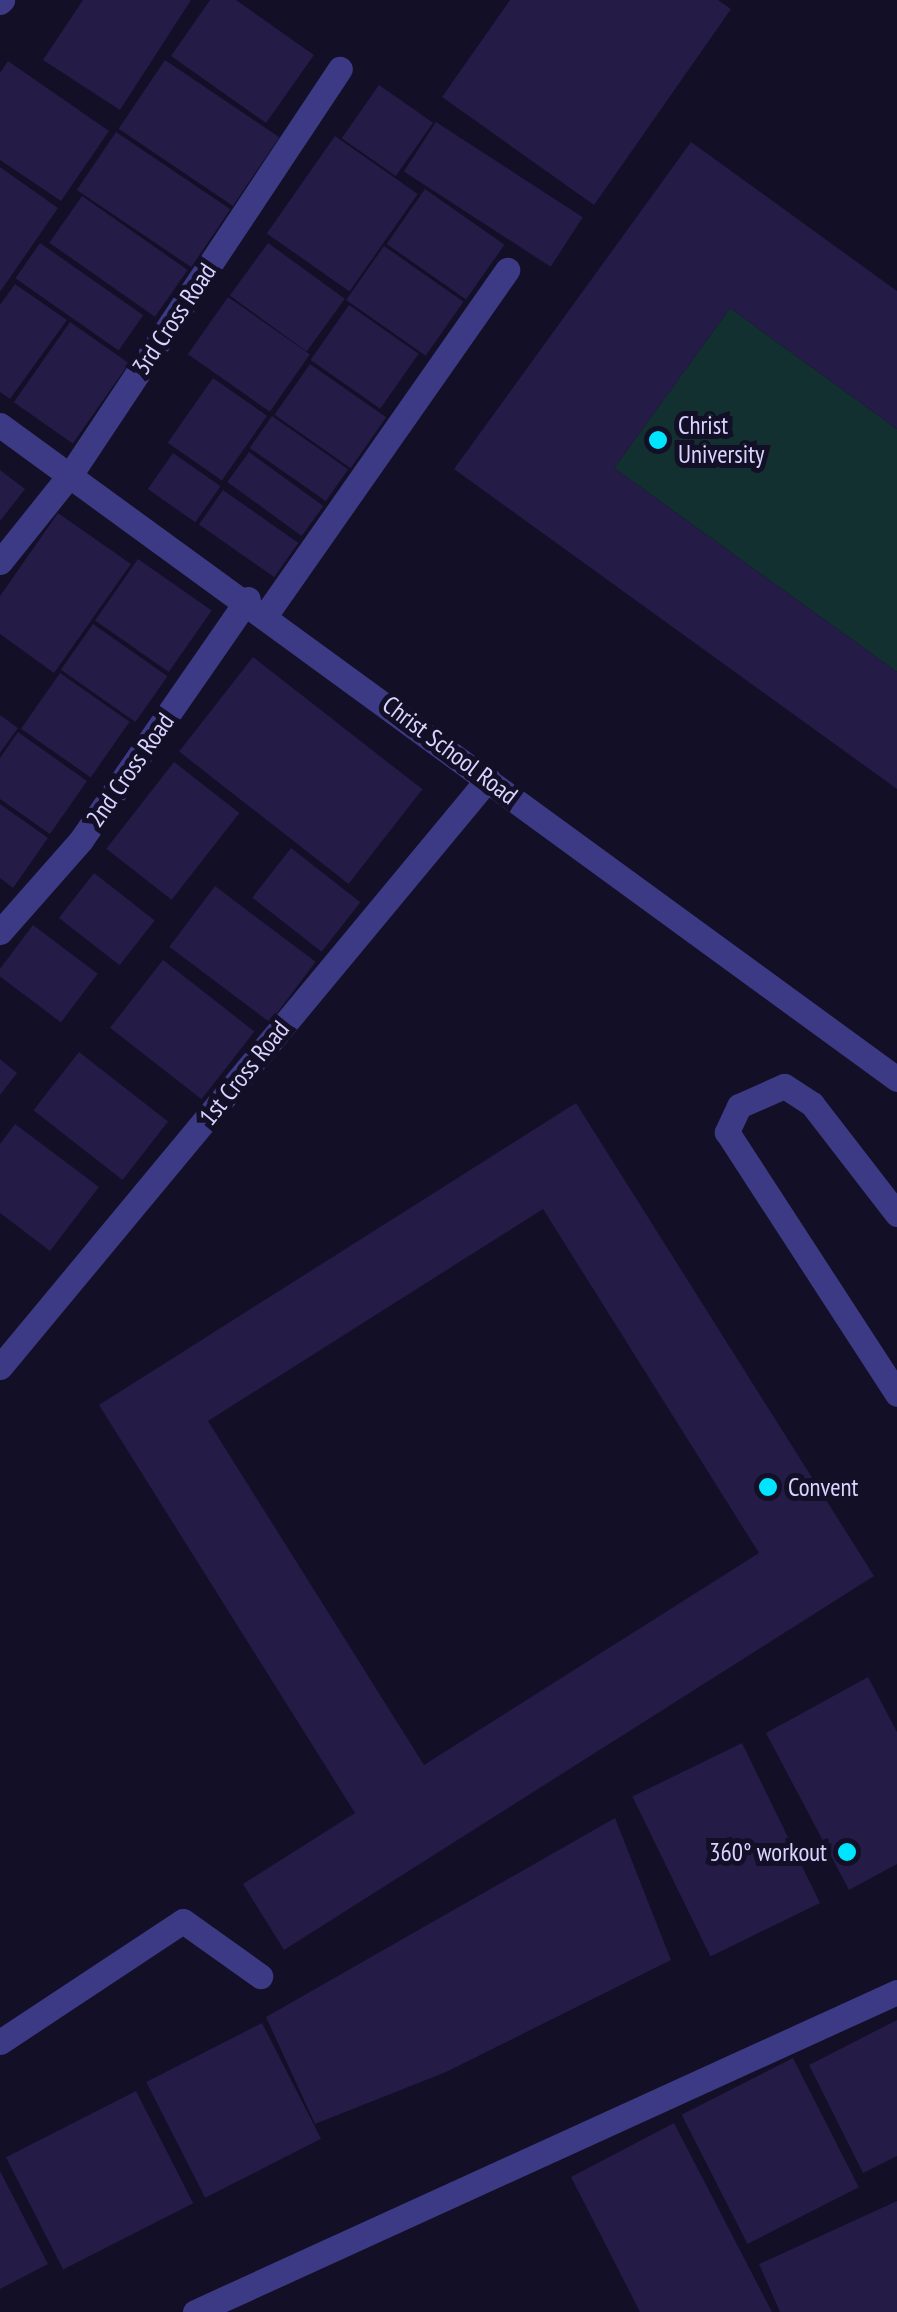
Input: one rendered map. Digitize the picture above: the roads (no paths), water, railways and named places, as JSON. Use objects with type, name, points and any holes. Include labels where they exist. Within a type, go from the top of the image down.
[{"type":"street","name":"3rd Cross Road","points":[[0,562],[72,472],[340,69]]},
{"type":"street","name":"2nd Cross Road","points":[[0,932],[81,840],[506,270]]},
{"type":"street","name":"Christ School Road","points":[[0,425],[258,606],[897,1079]]},
{"type":"street","name":"1st Cross Road","points":[[0,1367],[488,779]]},
{"type":"street","points":[[897,1214],[812,1104],[784,1086],[739,1106],[728,1132],[897,1394]]},
{"type":"street","points":[[0,2042],[183,1921],[260,1976]]},
{"type":"street","points":[[196,2312],[897,1992]]},
{"type":"place","name":"Christ University","points":[[658,440]]},
{"type":"place","name":"Convent","points":[[768,1487]]},
{"type":"place","name":"360° workout","points":[[847,1852]]}]
